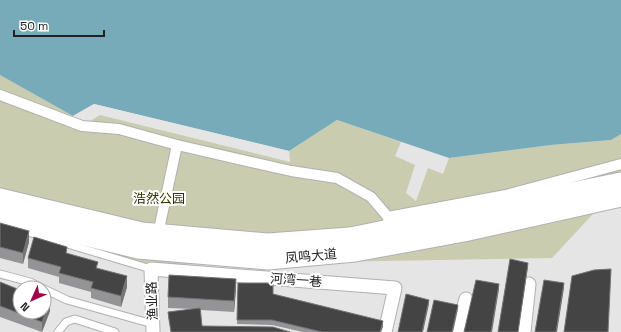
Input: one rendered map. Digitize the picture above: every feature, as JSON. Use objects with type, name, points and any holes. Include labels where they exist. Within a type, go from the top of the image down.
[{"type":"main road","name":"凤鸣大道","points":[[0,215],[138,249],[268,260],[355,252],[496,216],[614,191]]},
{"type":"main road","name":"凤鸣大道","points":[[0,198],[142,232],[268,243],[350,237],[388,223],[496,216]]},
{"type":"street","points":[[0,94],[82,126],[119,129],[177,145],[291,171],[337,178],[371,197],[388,223],[506,195],[621,164]]},
{"type":"street","points":[[158,234],[177,145]]},
{"type":"street","name":"渔业路","points":[[151,269],[153,328]]},
{"type":"street","name":"河湾一巷","points":[[151,269],[395,288],[385,332]]},
{"type":"street","points":[[524,332],[529,284]]},
{"type":"street","points":[[457,332],[466,299]]},
{"type":"lane","points":[[15,228],[151,269]]},
{"type":"lane","points":[[0,274],[22,280]]},
{"type":"lane","points":[[52,292],[67,300],[153,328]]},
{"type":"lane","points":[[58,332],[66,322],[75,319],[92,329],[115,332]]},
{"type":"green space","name":"浩然公园","points":[[0,75],[73,116],[82,126],[100,115],[290,162],[289,151],[337,120],[401,142],[395,156],[415,165],[406,193],[416,201],[428,168],[443,174],[449,158],[551,145],[611,140],[621,134],[621,197],[606,200],[552,258],[152,265],[0,222]]},
{"type":"water","points":[[0,0],[621,0],[621,134],[611,140],[551,145],[449,158],[337,120],[289,151],[94,104],[73,116],[0,75]]},
{"type":"pier","points":[[94,104],[289,151],[290,153],[94,106],[74,117],[73,116]]},
{"type":"building","points":[[0,223],[29,231],[23,253],[0,247]]},
{"type":"building","points":[[34,237],[67,247],[66,253],[98,262],[96,268],[127,276],[121,296],[91,288],[93,282],[59,273],[61,267],[28,258]]},
{"type":"building","points":[[510,259],[528,263],[518,332],[498,332]]},
{"type":"building","points":[[611,269],[608,332],[564,332],[572,276],[594,270]]},
{"type":"building","points":[[169,275],[236,279],[234,301],[168,297]]},
{"type":"building","points":[[476,280],[499,284],[491,332],[464,332]]},
{"type":"building","points":[[544,280],[564,283],[556,332],[535,332]]},
{"type":"building","points":[[0,282],[12,287],[12,311],[0,306]]},
{"type":"building","points":[[238,283],[273,283],[273,294],[383,321],[380,332],[322,332],[272,320],[237,320]]},
{"type":"building","points":[[406,294],[429,300],[422,332],[398,332]]},
{"type":"building","points":[[434,300],[458,305],[452,332],[427,332]]},
{"type":"building","points":[[200,308],[202,326],[273,327],[290,332],[171,332],[168,312]]}]
